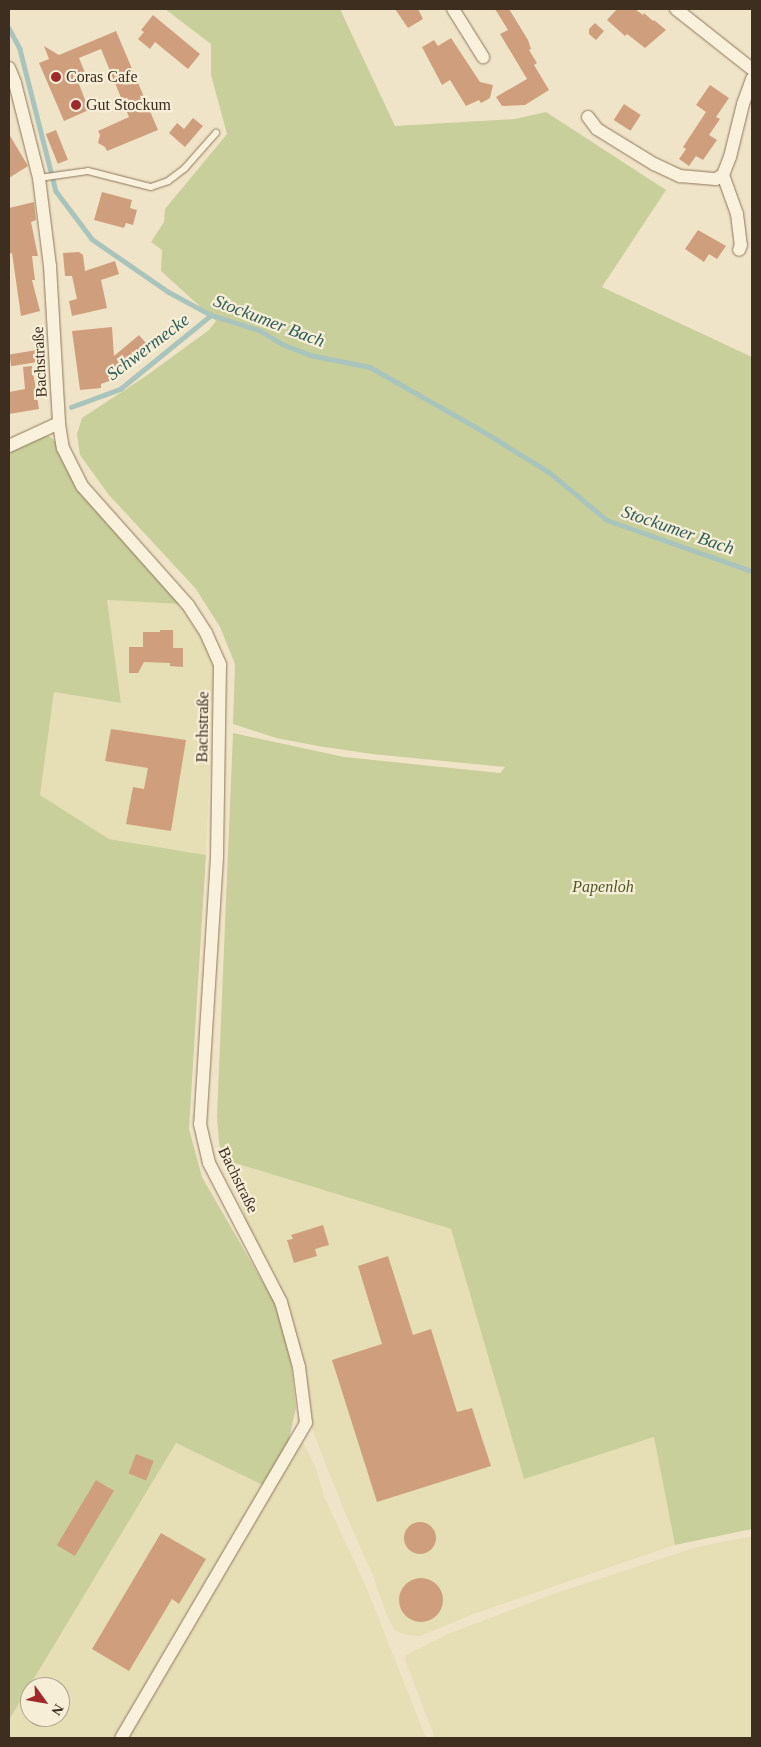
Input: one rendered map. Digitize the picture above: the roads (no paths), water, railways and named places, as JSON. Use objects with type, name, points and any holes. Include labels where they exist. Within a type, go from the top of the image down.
[{"type":"street","points":[[453,9],[483,57]]},
{"type":"street","points":[[676,9],[752,69]]},
{"type":"street","name":"Bachstraße","points":[[9,68],[44,177],[59,423],[63,448],[82,486],[188,605],[206,633],[220,665],[217,857],[200,1124],[210,1163],[281,1302],[299,1367],[306,1423],[121,1738]]},
{"type":"street","points":[[588,117],[598,129],[654,164],[680,176],[716,179],[723,175],[730,157],[743,104],[752,79]]},
{"type":"street","points":[[723,175],[737,214],[741,245],[739,250]]},
{"type":"street","points":[[9,446],[59,423]]},
{"type":"lane","points":[[44,177],[88,171],[151,187],[168,181],[185,168],[216,133]]},
{"type":"waterway","name":"Stockumer Bach","points":[[9,28],[20,49],[56,191],[92,239],[167,291],[211,315],[259,330],[282,344],[310,355],[370,367],[481,430],[549,472],[607,520],[752,571]]},
{"type":"waterway","name":"Schwermecke","points":[[71,407],[120,389],[211,315]]},
{"type":"place","name":"Coras Cafe","points":[[56,77]]},
{"type":"place","name":"Gut Stockum","points":[[76,105]]},
{"type":"park label","name":"Papenloh","points":[[603,887]]}]
